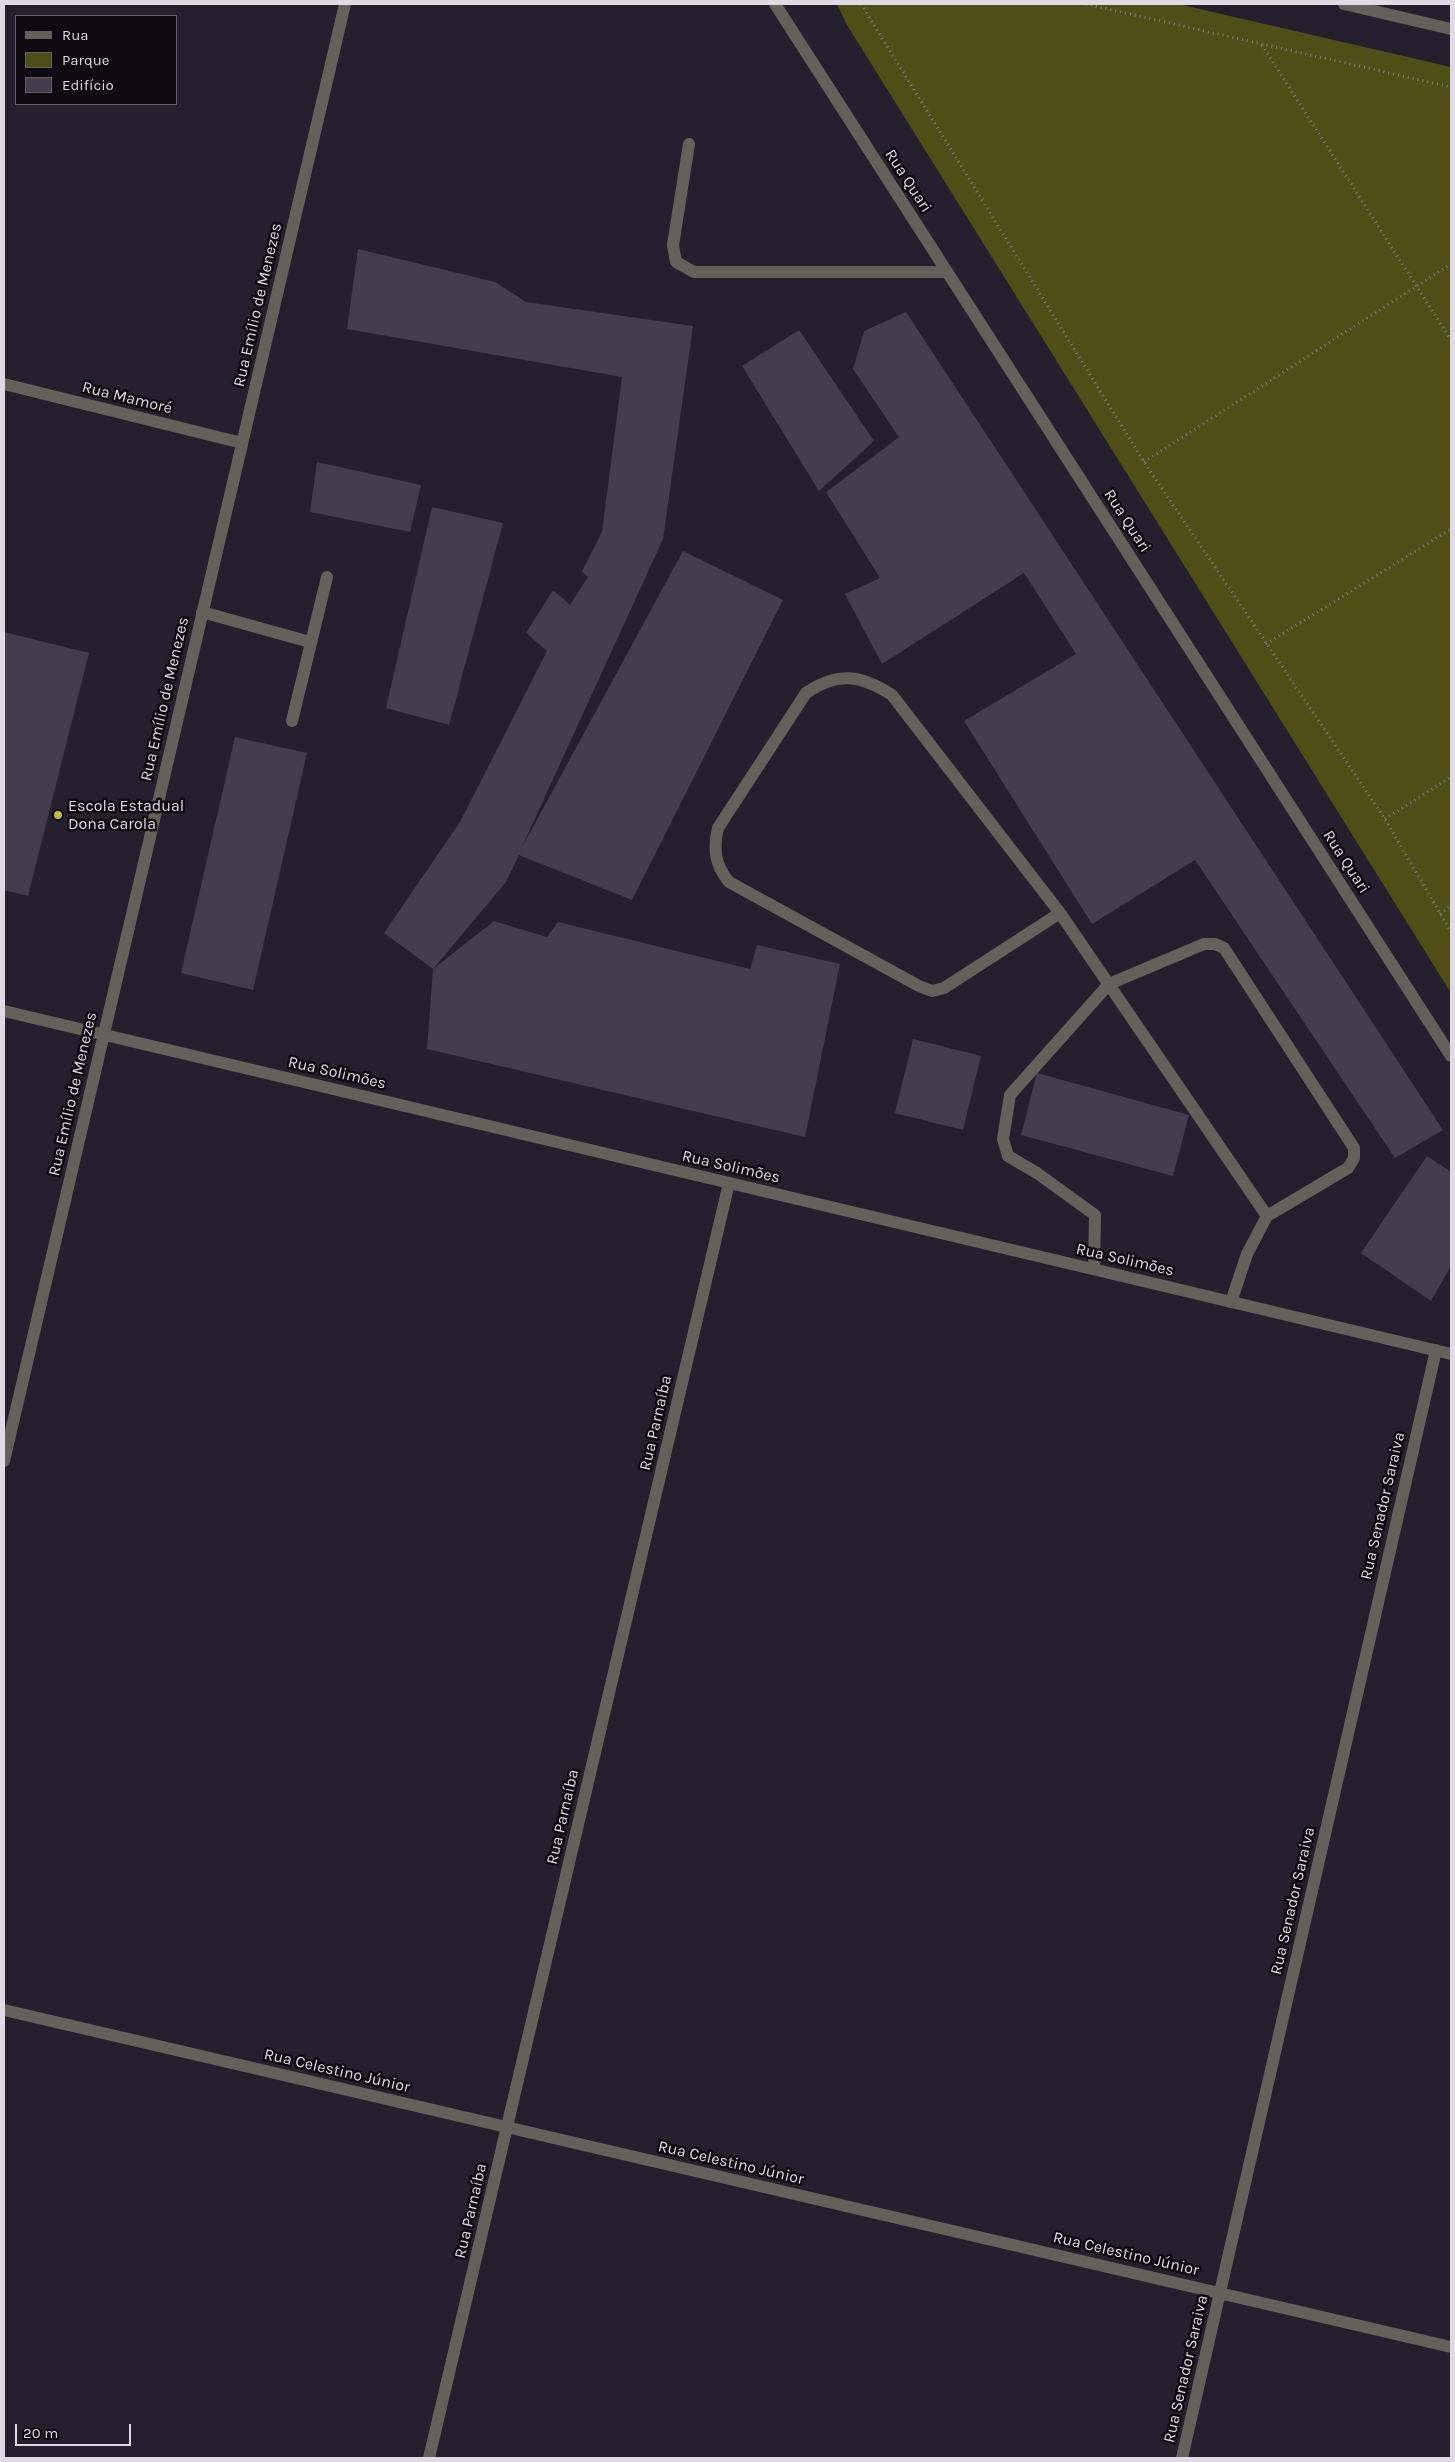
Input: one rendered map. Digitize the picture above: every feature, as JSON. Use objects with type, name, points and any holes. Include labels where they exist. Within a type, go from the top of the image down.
[{"type":"street","name":"Rua Emílio de Menezes","points":[[4,1461],[345,4]]},
{"type":"street","name":"Rua Quari","points":[[775,4],[1451,1056]]},
{"type":"street","points":[[1344,4],[1451,29]]},
{"type":"street","points":[[1380,12],[1392,4]]},
{"type":"street","points":[[689,144],[673,245],[676,262],[694,272],[947,272]]},
{"type":"street","name":"Rua Mamoré","points":[[4,384],[242,442]]},
{"type":"street","points":[[292,721],[327,577]]},
{"type":"street","points":[[202,612],[310,642]]},
{"type":"street","points":[[1060,913],[944,988],[932,991],[919,986],[729,882],[721,872],[714,845],[718,828],[806,693],[819,684],[834,679],[864,680],[892,695],[1060,913],[1267,1216]]},
{"type":"street","points":[[1094,1269],[1095,1214],[1037,1172],[1008,1156],[1003,1139],[1010,1095],[1110,984],[1204,944],[1214,944],[1224,948],[1354,1148],[1354,1158],[1348,1168],[1267,1216],[1247,1254],[1231,1302]]},
{"type":"street","name":"Rua Solimões","points":[[4,1010],[1451,1354]]},
{"type":"street","name":"Rua Parnaíba","points":[[429,2458],[729,1183]]},
{"type":"street","name":"Rua Senador Saraiva","points":[[1182,2458],[1436,1350]]},
{"type":"street","name":"Rua Celestino Júnior","points":[[4,2010],[1451,2347]]},
{"type":"path","points":[[861,4],[1144,462],[1385,820],[1451,932]]},
{"type":"path","points":[[1086,4],[1451,87]]},
{"type":"path","points":[[1262,45],[1451,340]]},
{"type":"path","points":[[1144,462],[1451,264]]},
{"type":"path","points":[[1266,644],[1451,529]]},
{"type":"path","points":[[1385,820],[1451,777]]},
{"type":"path","points":[[1440,914],[1451,906]]},
{"type":"green space","points":[[837,4],[1178,4],[1451,67],[1451,993],[847,25]]},
{"type":"building","points":[[358,249],[495,282],[526,302],[693,326],[663,539],[521,849],[683,551],[783,600],[632,900],[519,855],[506,882],[433,969],[384,933],[460,822],[547,651],[526,633],[553,590],[570,605],[588,577],[582,571],[602,532],[622,377],[347,329]]},
{"type":"building","points":[[906,312],[1443,1130],[1395,1158],[1195,860],[1092,924],[964,721],[1076,654],[1024,573],[882,664],[845,594],[880,578],[826,492],[899,437],[853,369],[864,331]]},
{"type":"building","points":[[799,330],[874,441],[819,491],[742,366]]},
{"type":"building","points":[[317,462],[421,485],[410,532],[310,512]]},
{"type":"building","points":[[432,507],[503,523],[449,725],[386,708]]},
{"type":"building","points":[[4,632],[89,653],[28,896],[4,890]]},
{"type":"building","points":[[235,737],[307,753],[253,990],[181,973]]},
{"type":"building","points":[[494,921],[547,937],[558,922],[750,969],[757,945],[840,964],[805,1137],[427,1049],[433,969]]},
{"type":"building","points":[[913,1039],[981,1056],[963,1130],[895,1113]]},
{"type":"building","points":[[1037,1073],[1189,1115],[1173,1176],[1021,1135]]},
{"type":"building","points":[[1427,1156],[1451,1172],[1451,1266],[1431,1301],[1361,1253]]},
{"type":"place","name":"Escola Estadual Dona Carola","points":[[58,815]]}]
